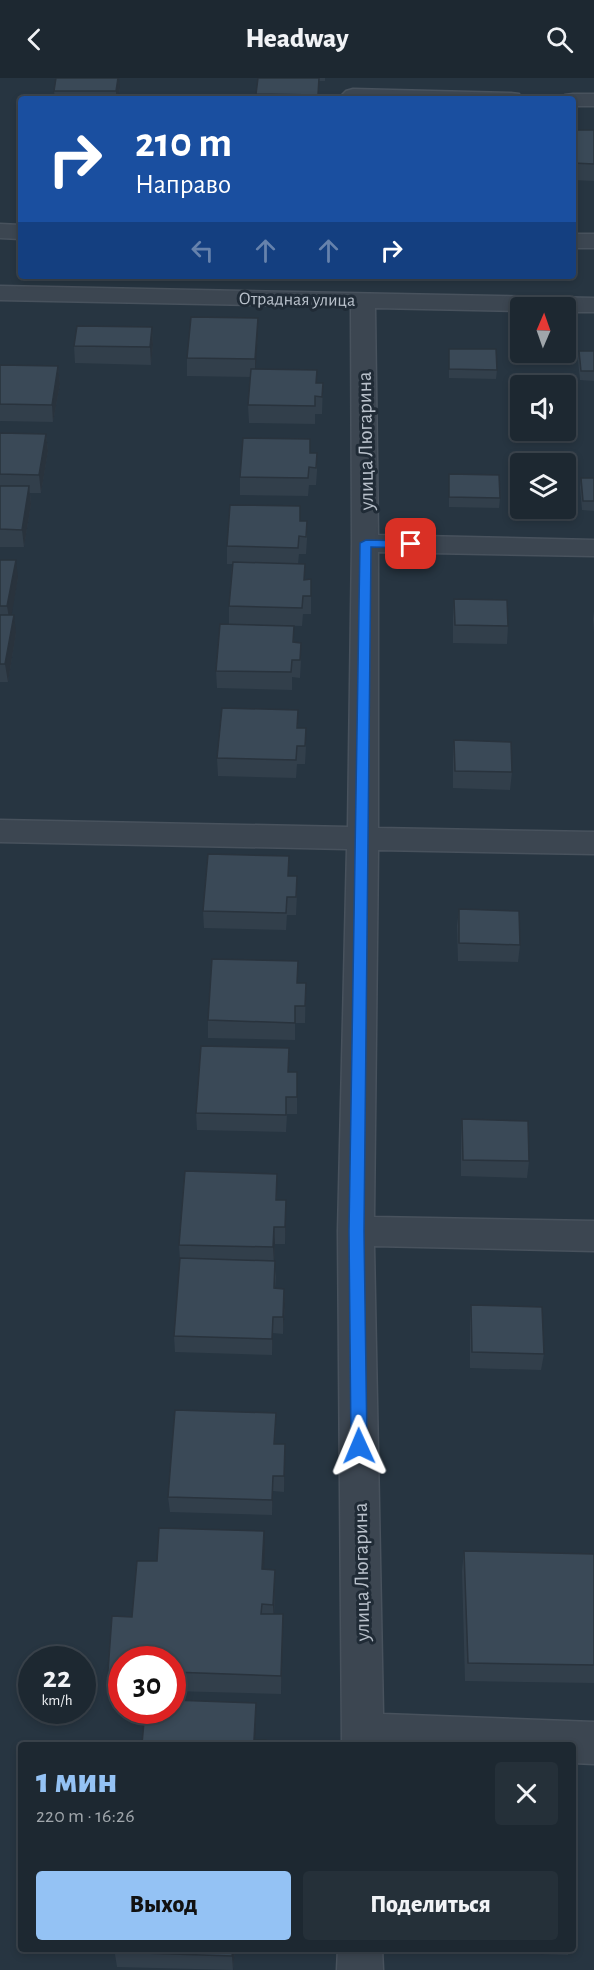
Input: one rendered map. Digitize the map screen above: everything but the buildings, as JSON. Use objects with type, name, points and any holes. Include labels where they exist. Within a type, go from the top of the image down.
[{"type":"street","points":[[353,91],[452,96]]},
{"type":"street","points":[[576,100],[594,100]]},
{"type":"street","points":[[0,231],[18,232]]},
{"type":"street","points":[[576,241],[594,241]]},
{"type":"street","name":"Отрадная улица","points":[[0,293],[594,305]]},
{"type":"street","name":"улица Люгарина","points":[[363,300],[366,543],[356,1231],[363,1739],[536,1742]]},
{"type":"street","points":[[366,543],[594,548]]},
{"type":"street","points":[[0,831],[594,843]]},
{"type":"street","points":[[356,1231],[594,1236]]},
{"type":"street","name":"улица Люгарина","points":[[576,1743],[594,1743]]},
{"type":"street","points":[[360,1952],[360,1970]]},
{"type":"route","points":[[359,1446],[356,1231],[366,543],[411,544]]}]
